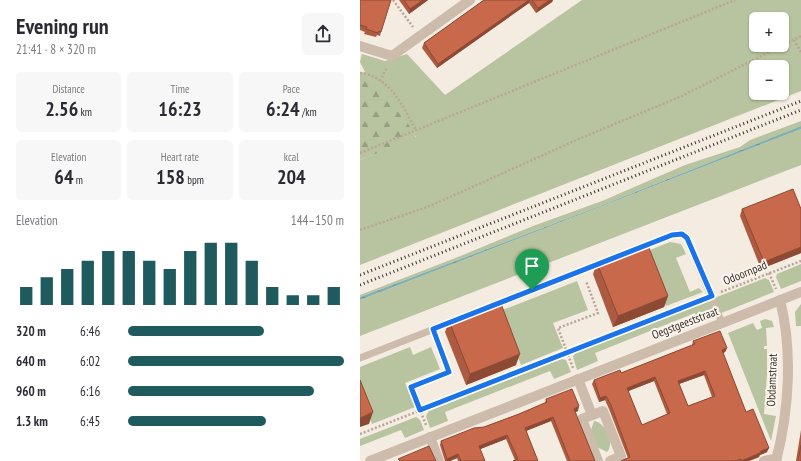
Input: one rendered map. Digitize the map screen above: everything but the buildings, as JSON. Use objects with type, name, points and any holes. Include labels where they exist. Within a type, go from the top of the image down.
[{"type":"street","points":[[360,46],[392,56],[470,0]]},
{"type":"street","name":"Oegstgeeststraat","points":[[370,461],[801,292]]},
{"type":"street","name":"Obdamstraat","points":[[776,460],[780,444],[787,382],[786,322],[780,300]]},
{"type":"street","points":[[578,379],[592,415]]},
{"type":"street","points":[[598,461],[582,419],[603,411],[621,456],[609,461]]},
{"type":"street","points":[[430,437],[439,461]]},
{"type":"street","points":[[764,461],[776,460]]},
{"type":"lane","points":[[630,252],[672,235],[682,234],[687,238],[722,323]]},
{"type":"lane","points":[[485,309],[610,260]]},
{"type":"lane","points":[[360,358],[463,318]]},
{"type":"path","points":[[393,0],[419,36]]},
{"type":"path","points":[[360,152],[735,0]]},
{"type":"path","points":[[360,230],[430,206],[581,138],[682,96],[801,36]]},
{"type":"path","points":[[794,40],[801,51]]},
{"type":"path","points":[[360,73],[366,74],[380,81],[396,95],[416,130]]},
{"type":"path","name":"Odoornpad","points":[[360,434],[801,261]]},
{"type":"path","points":[[568,353],[558,328],[598,313],[582,271]]},
{"type":"path","points":[[769,273],[780,300]]},
{"type":"path","points":[[430,437],[411,387],[449,372],[433,329]]},
{"type":"green space","points":[[582,0],[801,0],[801,91],[789,96],[789,60],[749,60],[749,100],[778,100],[360,265],[360,160],[416,137],[365,72],[360,62],[362,54],[385,61],[407,54],[445,95]]},
{"type":"green space","points":[[365,72],[409,125],[416,138],[360,160],[360,73]]},
{"type":"green space","points":[[801,121],[801,126],[600,206],[360,297],[360,295],[533,226],[602,201],[685,165],[740,147],[750,140]]},
{"type":"green space","points":[[801,129],[801,165],[360,336],[360,300]]},
{"type":"green space","points":[[670,242],[681,244],[686,254],[676,258],[690,292],[699,288],[703,292],[666,306],[645,252]]},
{"type":"green space","points":[[801,264],[801,281],[781,289],[776,277],[777,274]]},
{"type":"green space","points":[[765,278],[769,280],[774,292],[699,322],[695,313],[595,353],[598,361],[577,370],[573,357],[575,353]]},
{"type":"green space","points":[[577,281],[588,310],[553,323],[563,348],[521,365],[500,311]]},
{"type":"green space","points":[[801,304],[801,326],[796,326],[795,312]]},
{"type":"green space","points":[[765,319],[772,321],[774,327],[766,328],[767,346],[764,346],[764,349],[767,349],[767,374],[764,414],[776,416],[771,441],[728,333],[753,323],[757,330],[762,328],[760,321]]},
{"type":"green space","points":[[410,347],[413,355],[431,347],[440,369],[405,383],[415,407],[372,424],[360,393],[360,367]]},
{"type":"green space","points":[[561,359],[566,360],[571,372],[554,379],[550,371],[445,412],[448,421],[430,428],[426,416],[429,411]]},
{"type":"green space","points":[[416,417],[420,420],[424,430],[405,438],[401,430],[360,446],[360,439]]},
{"type":"green space","points":[[594,421],[602,425],[608,434],[610,444],[607,452],[597,447],[591,430]]},
{"type":"water","points":[[801,126],[801,129],[360,300],[360,297],[600,206]]},
{"type":"railway","points":[[360,275],[801,101]]},
{"type":"railway","points":[[360,285],[801,110]]},
{"type":"route","points":[[682,234],[687,238],[712,296],[420,410],[411,387],[449,372],[433,329],[532,290],[672,235],[682,234]]}]
